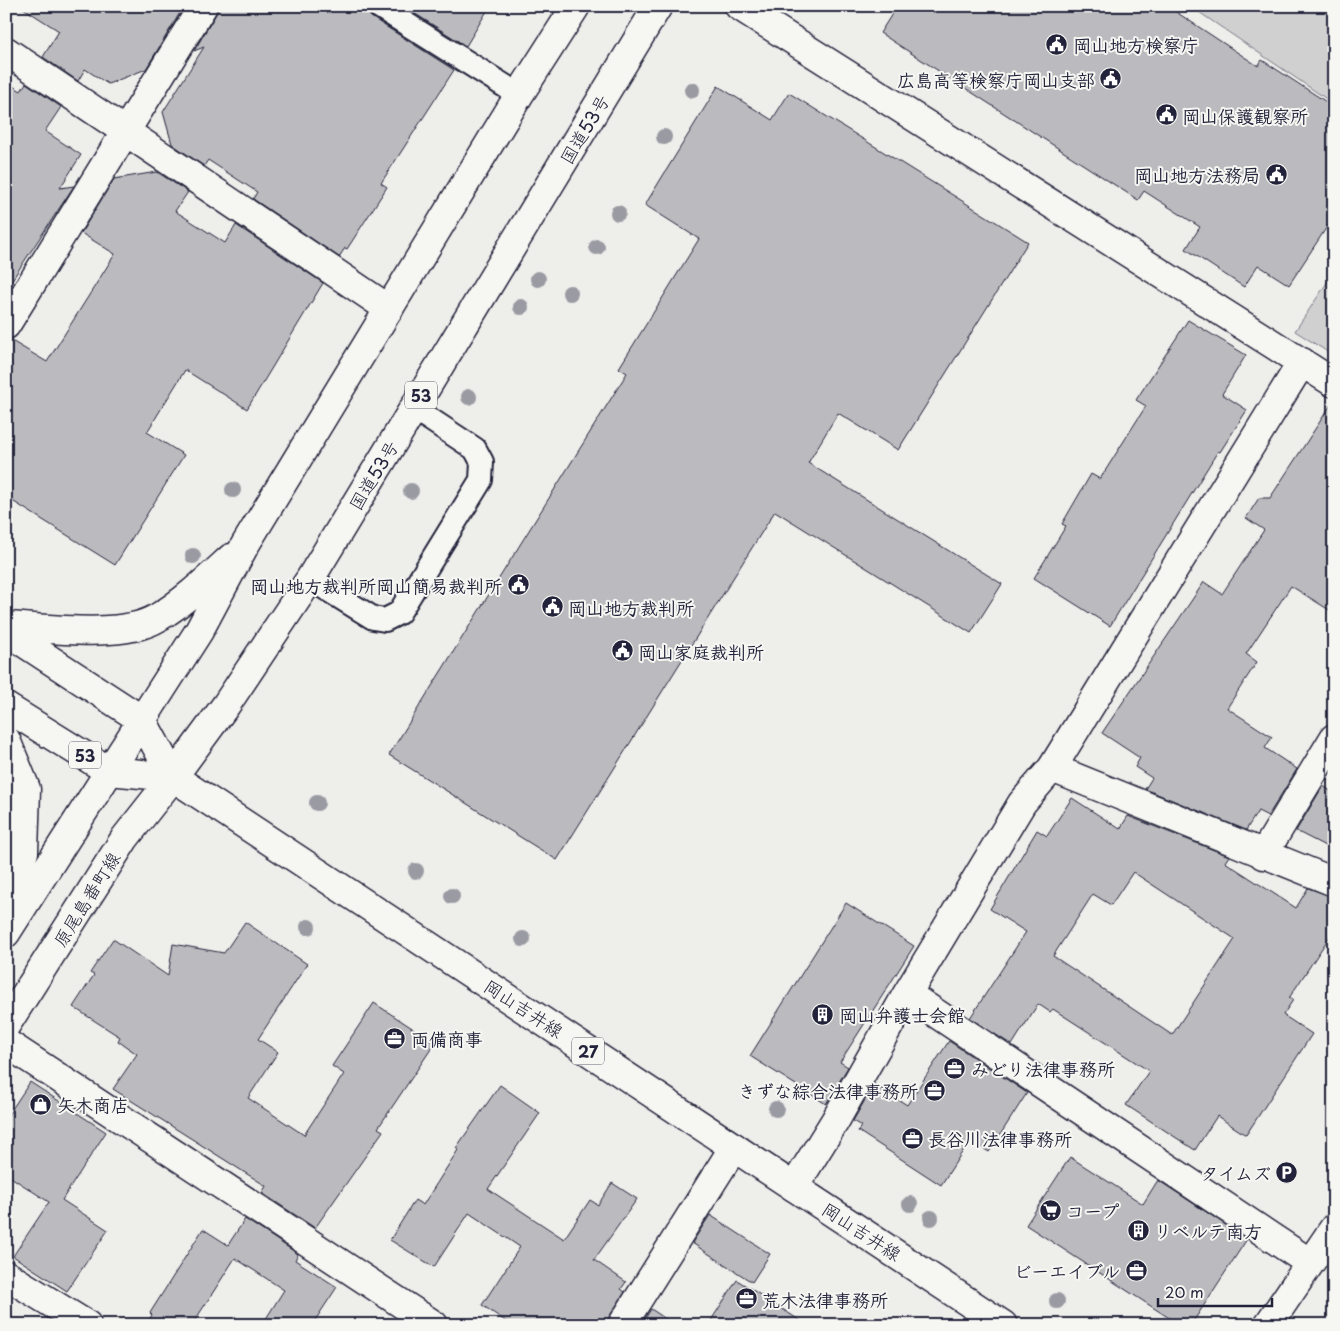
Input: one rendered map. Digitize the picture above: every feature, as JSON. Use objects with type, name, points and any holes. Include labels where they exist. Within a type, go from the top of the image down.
[{"type":"main road","points":[[6,325],[203,6]]},
{"type":"main road","points":[[6,933],[199,631],[246,546],[519,95],[576,6]]},
{"type":"main road","name":"国道53号","points":[[173,777],[226,705],[310,580],[658,6]]},
{"type":"main road","points":[[739,6],[1334,383]]},
{"type":"main road","points":[[6,52],[124,133],[390,309]]},
{"type":"main road","points":[[794,1187],[835,1121],[907,994],[1022,803],[1052,768],[1302,362]]},
{"type":"main road","points":[[6,626],[90,631],[122,629],[156,620],[192,593],[246,546]]},
{"type":"main road","points":[[6,631],[142,720]]},
{"type":"main road","name":"53","points":[[6,707],[109,771],[173,777]]},
{"type":"main road","name":"岡山吉井線","points":[[142,720],[173,777],[1003,1325]]},
{"type":"main road","points":[[1264,855],[1334,738]]},
{"type":"main road","points":[[6,740],[26,789],[24,852],[6,916]]},
{"type":"main road","points":[[1052,768],[1334,882]]},
{"type":"main road","name":"原尾島番町線","points":[[6,1025],[125,838],[173,777]]},
{"type":"main road","points":[[907,994],[1310,1262]]},
{"type":"main road","points":[[6,1043],[434,1325]]},
{"type":"main road","points":[[622,1325],[734,1147]]},
{"type":"main road","points":[[1268,1325],[1310,1262],[1332,1236]]},
{"type":"main road","points":[[6,1275],[87,1325]]},
{"type":"lane","points":[[378,6],[519,95]]},
{"type":"lane","points":[[310,580],[373,618],[385,620],[399,613],[481,480],[482,462],[475,449],[413,408]]},
{"type":"shaded area","points":[[1190,6],[1334,6],[1334,104]]},
{"type":"shaded area","points":[[1334,272],[1334,356],[1295,331]]},
{"type":"building","points":[[20,6],[184,6],[146,69],[108,84],[85,69],[78,81],[43,57],[59,31]]},
{"type":"building","points":[[219,6],[365,6],[371,17],[454,70],[381,183],[387,187],[347,249],[345,248],[339,257],[253,199],[257,192],[208,160],[204,166],[172,144],[163,112],[204,47],[194,51]]},
{"type":"building","points":[[403,6],[490,6],[466,46]]},
{"type":"building","points":[[897,6],[1167,6],[1258,66],[1262,60],[1334,107],[1334,216],[1289,285],[1258,265],[1244,287],[1186,249],[1200,227],[1144,191],[1138,200],[880,33]]},
{"type":"building","points":[[6,82],[21,91],[26,83],[61,107],[45,131],[81,155],[60,188],[74,186],[6,289]]},
{"type":"building","points":[[718,86],[772,120],[789,93],[1028,242],[898,450],[838,413],[808,463],[1002,584],[971,633],[775,511],[557,860],[389,755],[627,373],[619,368],[699,239],[645,205]]},
{"type":"building","points":[[157,172],[188,192],[175,211],[225,243],[236,225],[323,283],[247,409],[185,370],[147,432],[184,455],[115,565],[6,497],[6,341],[10,340],[47,362],[115,254],[81,233],[114,179]]},
{"type":"building","points":[[1188,320],[1246,355],[1222,394],[1247,410],[1220,452],[1218,451],[1110,626],[1034,578],[1066,526],[1062,524],[1091,474],[1100,479],[1146,406],[1136,400]]},
{"type":"building","points":[[1334,400],[1334,613],[1291,586],[1246,654],[1257,662],[1227,708],[1272,737],[1265,748],[1297,769],[1268,816],[1258,811],[1246,830],[1145,789],[1152,778],[1135,767],[1140,758],[1102,733],[1204,582],[1222,594],[1264,530],[1246,518],[1259,498],[1270,498]]},
{"type":"building","points":[[1323,786],[1334,793],[1334,865],[1326,862],[1333,850],[1296,831]]},
{"type":"building","points":[[1072,798],[1120,829],[1128,816],[1229,856],[1225,862],[1296,908],[1308,888],[1334,897],[1334,930],[1289,998],[1293,1000],[1283,1015],[1312,1034],[1246,1135],[1217,1116],[1195,1150],[1126,1105],[1149,1071],[1053,1009],[1050,1012],[1038,1004],[1012,1045],[970,1018],[1026,932],[990,909],[1037,830],[1047,836]],"holes":[[[1133,872],[1235,939],[1172,1035],[1053,956],[1093,894],[1111,905]]]},
{"type":"building","name":"岡山弁護士会館","points":[[846,903],[914,946],[840,1062],[848,1067],[826,1104],[750,1056]]},
{"type":"building","points":[[245,922],[307,964],[258,1039],[278,1052],[248,1098],[304,1135],[344,1074],[332,1066],[374,1003],[435,1043],[378,1128],[383,1131],[315,1228],[262,1193],[266,1186],[113,1089],[137,1054],[118,1041],[120,1037],[73,1007],[94,975],[90,973],[113,939],[168,976],[173,944],[224,953]]},
{"type":"building","points":[[949,1041],[1027,1093],[989,1152],[970,1140],[941,1185],[858,1131],[861,1126],[853,1121],[874,1084],[907,1105]]},
{"type":"building","points":[[30,1082],[106,1132],[62,1200],[108,1230],[67,1291],[13,1256],[49,1202],[6,1174],[6,1118]]},
{"type":"building","points":[[500,1085],[540,1113],[488,1189],[564,1239],[590,1200],[598,1205],[612,1183],[637,1199],[594,1260],[626,1282],[621,1289],[625,1292],[606,1325],[511,1325],[482,1305],[520,1247],[469,1213],[434,1267],[390,1240],[415,1200],[423,1205],[458,1150],[456,1148]]},
{"type":"building","name":"リベルテ南方","points":[[1070,1157],[1143,1204],[1158,1180],[1247,1239],[1191,1325],[1180,1325],[1026,1225]]},
{"type":"building","points":[[710,1215],[770,1254],[752,1282],[692,1243]]},
{"type":"building","points":[[245,1219],[298,1254],[295,1260],[337,1287],[312,1325],[262,1325],[284,1290],[235,1258],[192,1325],[146,1325],[152,1315],[150,1313],[203,1229],[228,1245]]},
{"type":"building","name":"荒木法律事務所","points":[[737,1280],[807,1325],[708,1325]]},
{"type":"building","points":[[651,1309],[675,1325],[641,1325]]},
{"type":"place","name":"岡山地方検察庁","points":[[1057,44]]},
{"type":"place","name":"広島高等検察庁岡山支部","points":[[1111,79]]},
{"type":"place","name":"岡山保護観察所","points":[[1166,115]]},
{"type":"place","name":"岡山地方法務局","points":[[1276,174]]},
{"type":"place","name":"岡山地方裁判所岡山簡易裁判所","points":[[518,585]]},
{"type":"place","name":"岡山地方裁判所","points":[[552,607]]},
{"type":"place","name":"岡山家庭裁判所","points":[[622,651]]},
{"type":"place","name":"岡山弁護士会館","points":[[823,1014]]},
{"type":"place","name":"両備商事","points":[[395,1038]]},
{"type":"place","name":"みどり法律事務所","points":[[955,1068]]},
{"type":"place","name":"きずな綜合法律事務所","points":[[934,1090]]},
{"type":"place","name":"矢木商店","points":[[41,1104]]},
{"type":"place","name":"長谷川法律事務所","points":[[912,1138]]},
{"type":"place","name":"タイムズ","points":[[1287,1172]]},
{"type":"place","name":"コープ","points":[[1050,1210]]},
{"type":"place","name":"リベルテ南方","points":[[1138,1230]]},
{"type":"place","name":"ビーエイブル","points":[[1136,1270]]},
{"type":"place","name":"荒木法律事務所","points":[[746,1299]]}]
